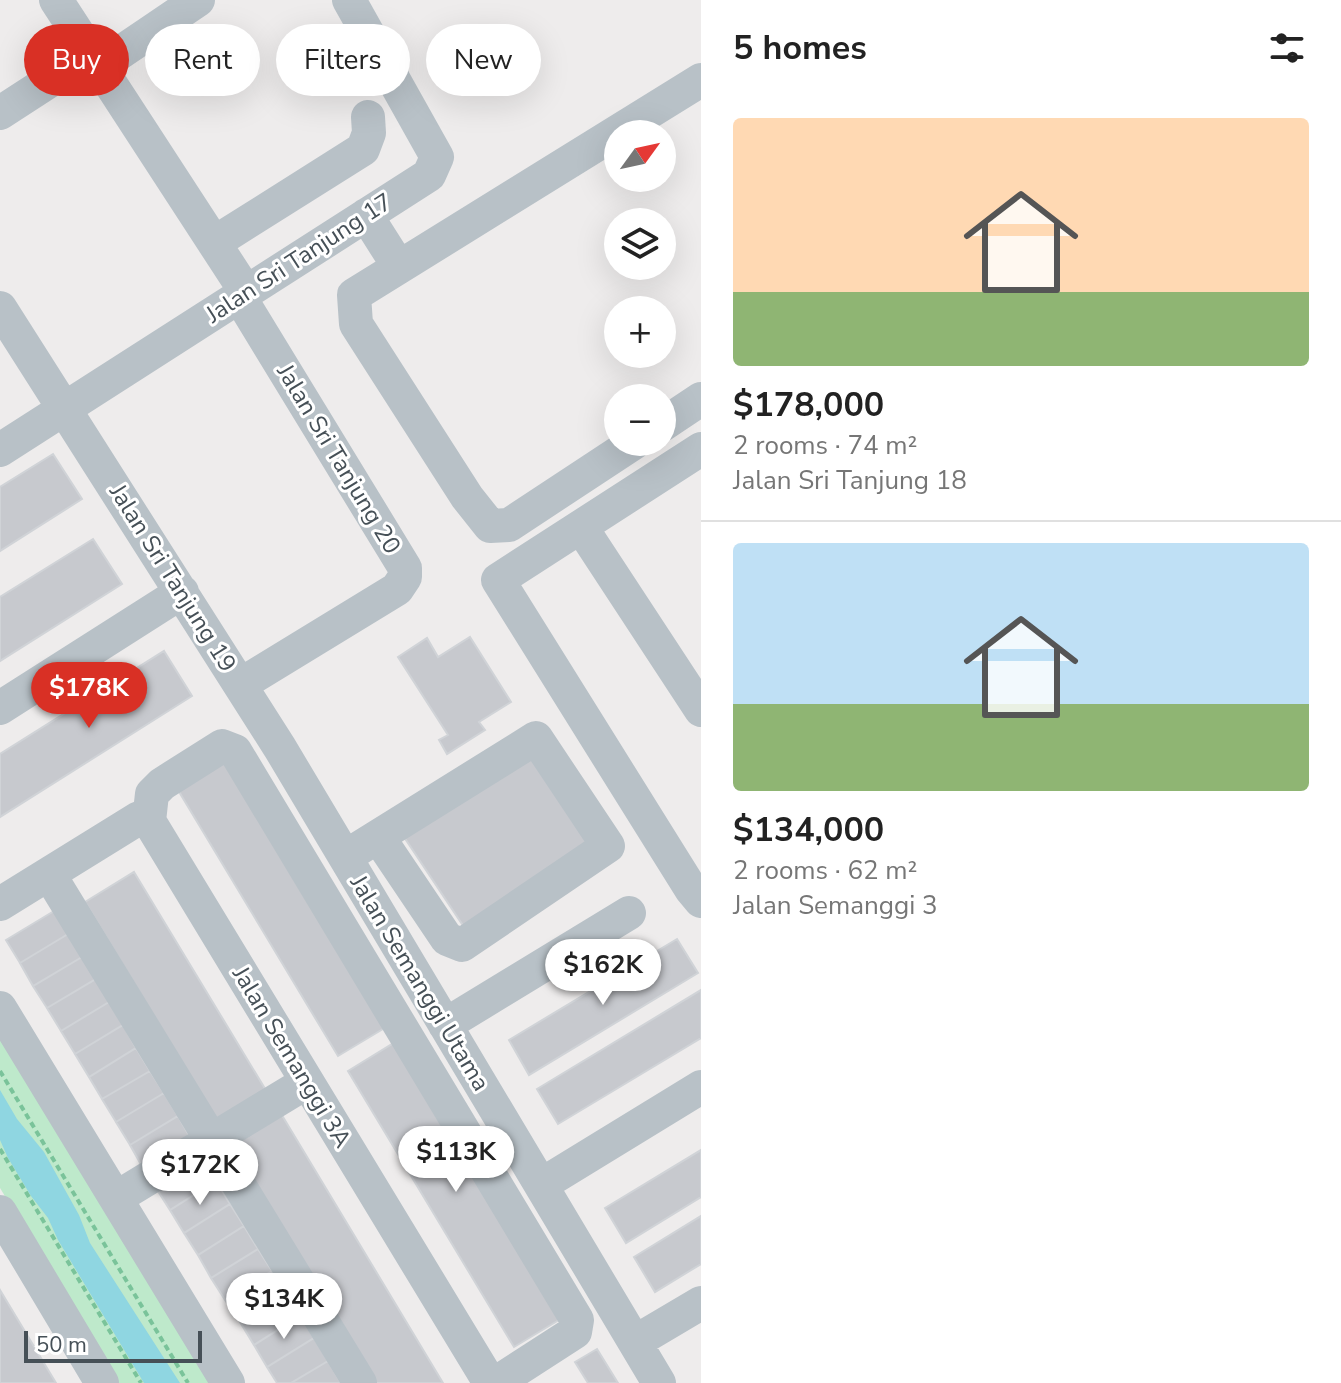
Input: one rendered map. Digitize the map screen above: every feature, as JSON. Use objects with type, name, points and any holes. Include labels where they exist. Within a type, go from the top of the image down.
[{"type":"street","points":[[56,0],[72,24]]},
{"type":"street","points":[[129,40],[198,0]]},
{"type":"street","name":"Jalan Sri Tanjung 17","points":[[0,450],[429,175],[437,157],[349,0]]},
{"type":"street","points":[[614,456],[509,525],[490,526],[467,497],[356,324],[354,295],[701,80]]},
{"type":"street","points":[[0,113],[30,96]]},
{"type":"street","points":[[118,96],[214,243],[242,294]]},
{"type":"street","points":[[214,243],[363,149],[369,133],[368,117]]},
{"type":"street","points":[[366,215],[399,267]]},
{"type":"street","name":"Jalan Sri Tanjung 20","points":[[240,685],[397,589],[405,577],[405,568],[242,294]]},
{"type":"street","name":"Jalan Sri Tanjung 19","points":[[0,308],[280,748]]},
{"type":"street","points":[[676,416],[701,399]]},
{"type":"street","points":[[701,449],[498,580],[701,901]]},
{"type":"street","points":[[581,527],[701,710]]},
{"type":"street","points":[[0,708],[182,592]]},
{"type":"street","points":[[345,857],[536,738],[608,846],[462,945],[447,939],[379,838]]},
{"type":"street","points":[[0,904],[144,820],[152,794],[162,784],[222,746],[235,751],[577,1320],[575,1332],[493,1383]]},
{"type":"street","name":"Jalan Semanggi Utama","points":[[280,748],[659,1383]]},
{"type":"street","name":"Jalan Semanggi 3A","points":[[144,820],[493,1383]]},
{"type":"street","points":[[49,874],[360,1383]]},
{"type":"street","points":[[445,1025],[629,913]]},
{"type":"street","points":[[0,1008],[228,1383]]},
{"type":"street","points":[[116,1198],[307,1082]]},
{"type":"street","points":[[541,1185],[701,1087]]},
{"type":"street","points":[[0,1212],[12,1261],[102,1383]]},
{"type":"street","points":[[635,1342],[701,1303]]},
{"type":"path","points":[[0,1071],[188,1383]]},
{"type":"path","points":[[0,1149],[141,1383]]},
{"type":"green space","points":[[0,1033],[211,1383],[119,1383],[0,1188]]},
{"type":"water","points":[[0,1090],[17,1119],[44,1152],[79,1215],[90,1243],[180,1383],[144,1383],[58,1240],[48,1218],[8,1158],[0,1140]]},
{"type":"building","points":[[53,454],[82,499],[0,551],[0,487]]},
{"type":"building","points":[[93,539],[122,584],[0,661],[0,597]]},
{"type":"building","points":[[470,637],[511,702],[479,722],[485,730],[447,754],[439,740],[448,735],[398,657],[427,638],[438,657]]},
{"type":"building","points":[[164,651],[192,696],[0,817],[0,754]]},
{"type":"building","points":[[534,752],[593,842],[464,927],[404,837]]},
{"type":"building","points":[[224,755],[388,1026],[338,1056],[175,785]]},
{"type":"building","points":[[134,872],[270,1097],[221,1127],[85,902]]},
{"type":"building","points":[[54,911],[68,934],[20,963],[6,940]]},
{"type":"building","points":[[68,934],[82,957],[33,986],[20,963]]},
{"type":"building","points":[[677,939],[698,973],[529,1075],[509,1040]]},
{"type":"building","points":[[82,957],[96,979],[47,1008],[33,986]]},
{"type":"building","points":[[96,979],[109,1002],[61,1031],[47,1008]]},
{"type":"building","points":[[701,990],[701,1038],[558,1124],[537,1089]]},
{"type":"building","points":[[109,1002],[123,1025],[75,1054],[61,1031]]},
{"type":"building","points":[[123,1025],[136,1048],[89,1077],[75,1054]]},
{"type":"building","points":[[397,1041],[564,1317],[514,1347],[348,1071]]},
{"type":"building","points":[[136,1048],[150,1071],[102,1099],[89,1077]]},
{"type":"building","points":[[150,1071],[164,1093],[116,1122],[102,1099]]},
{"type":"building","points":[[164,1093],[178,1116],[130,1145],[116,1122]]},
{"type":"building","points":[[280,1112],[443,1383],[376,1383],[230,1142]]},
{"type":"building","points":[[178,1116],[191,1139],[143,1168],[130,1145]]},
{"type":"building","points":[[701,1150],[701,1197],[626,1243],[605,1208]]},
{"type":"building","points":[[202,1159],[216,1181],[170,1210],[156,1188]]},
{"type":"building","points":[[216,1181],[230,1204],[184,1233],[170,1210]]},
{"type":"building","points":[[230,1204],[244,1226],[198,1255],[184,1233]]},
{"type":"building","points":[[701,1216],[701,1264],[655,1292],[634,1257]]},
{"type":"building","points":[[244,1226],[258,1249],[211,1278],[198,1255]]},
{"type":"building","points":[[258,1249],[272,1271],[225,1300],[211,1278]]},
{"type":"building","points":[[272,1271],[286,1293],[240,1322],[225,1300]]},
{"type":"building","points":[[0,1290],[56,1383],[0,1383]]},
{"type":"building","points":[[286,1293],[300,1316],[254,1345],[240,1322]]},
{"type":"building","points":[[300,1316],[314,1338],[267,1367],[254,1345]]},
{"type":"building","points":[[314,1338],[328,1361],[291,1383],[277,1383],[267,1367]]},
{"type":"building","points":[[597,1349],[618,1383],[588,1383],[575,1362]]},
{"type":"building","points":[[328,1361],[341,1383],[291,1383]]}]
